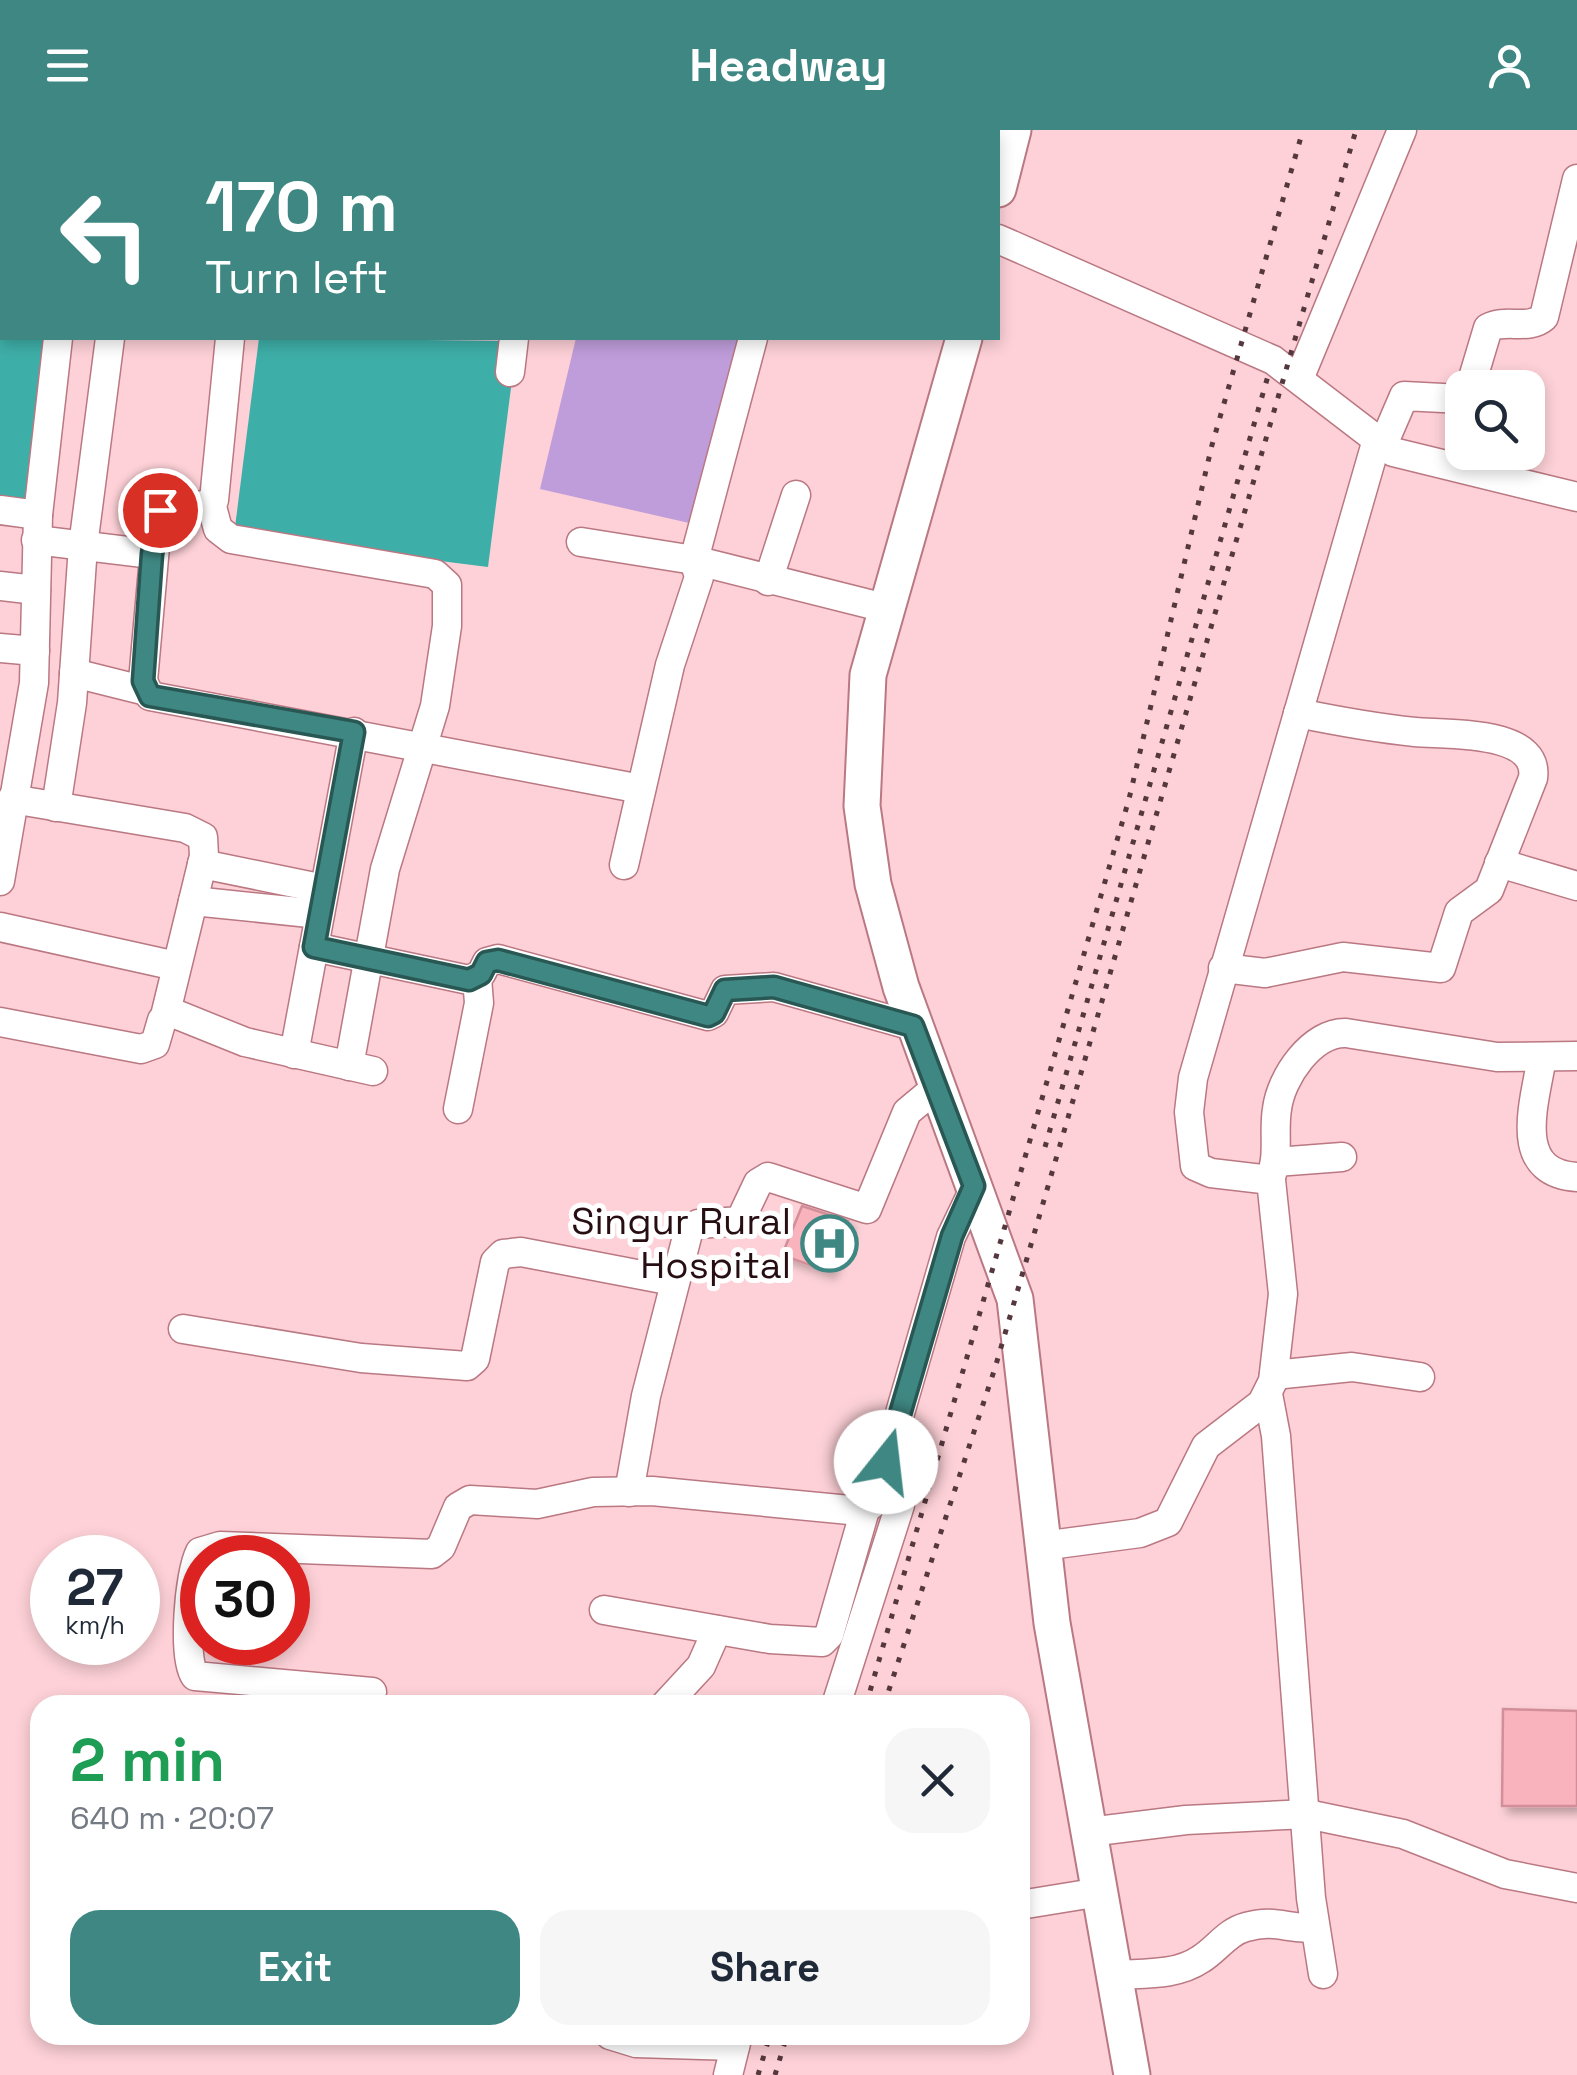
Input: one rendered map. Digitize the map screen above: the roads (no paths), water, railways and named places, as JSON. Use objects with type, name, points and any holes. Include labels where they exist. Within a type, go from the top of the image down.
[{"type":"main road","points":[[1000,180],[1013,130]]},
{"type":"main road","points":[[963,340],[885,608],[865,695],[862,806],[879,913],[913,1026],[1015,1299],[1042,1546],[1132,2075]]},
{"type":"street","points":[[1298,379],[1402,130]]},
{"type":"street","points":[[1475,370],[1488,328],[1496,323],[1534,324],[1544,317],[1568,251],[1577,179]]},
{"type":"street","points":[[1000,240],[1273,360],[1379,445],[1577,497]]},
{"type":"street","points":[[2,864],[8,793],[31,709],[37,528],[58,340]]},
{"type":"street","points":[[56,807],[74,673],[82,546],[110,340]]},
{"type":"street","points":[[165,1016],[178,1014],[245,1042],[361,1069],[369,958],[390,847],[426,747],[447,626],[449,594],[443,578],[232,539],[218,530],[211,503],[230,340]]},
{"type":"street","points":[[510,372],[514,340]]},
{"type":"street","points":[[624,865],[670,665],[699,577],[694,560],[752,340]]},
{"type":"street","points":[[1342,1157],[1273,1171],[1212,1174],[1193,1162],[1190,1096],[1222,968],[1379,445],[1404,396],[1445,398]]},
{"type":"street","points":[[768,581],[796,495]]},
{"type":"street","points":[[146,691],[143,681],[152,554],[163,508],[211,503]]},
{"type":"street","points":[[0,510],[82,546],[152,554]]},
{"type":"street","points":[[581,542],[694,560],[885,608]]},
{"type":"street","points":[[0,586],[36,590]]},
{"type":"street","points":[[0,648],[35,652]]},
{"type":"street","points":[[74,673],[146,691],[161,700],[354,732],[641,789]]},
{"type":"street","points":[[1222,968],[1264,972],[1343,958],[1441,968],[1459,912],[1487,894],[1532,778],[1533,763],[1525,753],[1478,734],[1416,732],[1298,712]]},
{"type":"street","points":[[294,1054],[354,732]]},
{"type":"street","points":[[0,1022],[141,1049],[155,1044],[202,864],[203,836],[193,830],[56,807],[8,793]]},
{"type":"street","points":[[1500,863],[1577,886]]},
{"type":"street","points":[[202,864],[322,902]]},
{"type":"street","points":[[193,901],[322,902]]},
{"type":"street","points":[[0,927],[176,966]]},
{"type":"street","points":[[314,947],[477,978]]},
{"type":"street","points":[[458,1109],[479,1003],[477,978],[487,962],[498,960],[708,1016],[714,1013],[725,990],[774,987],[913,1026]]},
{"type":"street","points":[[1323,1974],[1271,1385],[1283,1294],[1273,1171],[1279,1099],[1302,1058],[1328,1034],[1346,1033],[1497,1056],[1577,1056]]},
{"type":"street","points":[[1542,1057],[1532,1147],[1542,1165],[1577,1177]]},
{"type":"street","points":[[629,1492],[638,1430],[672,1281],[689,1229],[698,1224],[740,1221],[764,1178],[858,1209],[870,1207],[908,1112],[917,1099],[937,1087]]},
{"type":"street","points":[[604,1610],[716,1630],[822,1642],[873,1498],[952,1236],[974,1186]]},
{"type":"street","points":[[183,1329],[361,1358],[467,1366],[475,1359],[496,1262],[503,1254],[521,1252],[672,1281]]},
{"type":"street","points":[[1042,1546],[1140,1533],[1168,1522],[1206,1446],[1271,1385],[1352,1368],[1420,1377]]},
{"type":"street","points":[[372,1692],[195,1676],[189,1662],[191,1594],[193,1566],[200,1552],[220,1546],[432,1554],[441,1547],[458,1507],[470,1500],[537,1504],[593,1492],[873,1498],[897,1495],[900,1505],[839,1695]]},
{"type":"street","points":[[674,1695],[701,1666],[716,1630]]},
{"type":"street","points":[[1089,1832],[1186,1820],[1308,1814],[1425,1840],[1505,1874],[1577,1888]]},
{"type":"street","points":[[1030,1903],[1100,1892]]},
{"type":"street","points":[[1115,1974],[1178,1970],[1250,1926],[1282,1922],[1298,1929],[1316,1927]]},
{"type":"street","points":[[728,2075],[736,2045]]},
{"type":"water","points":[[0,340],[47,340],[34,505],[0,502]]},
{"type":"water","points":[[259,340],[517,341],[488,567],[234,535]]},
{"type":"railway","points":[[869,1695],[1129,799],[1212,445],[1303,130]]},
{"type":"railway","points":[[887,1695],[995,1368],[1356,130]]},
{"type":"railway","points":[[1045,1147],[1270,369]]},
{"type":"railway","points":[[758,2075],[767,2045]]},
{"type":"railway","points":[[775,2075],[784,2045]]},
{"type":"place","name":"Singur Rural Hospital","points":[[830,1243]]}]
